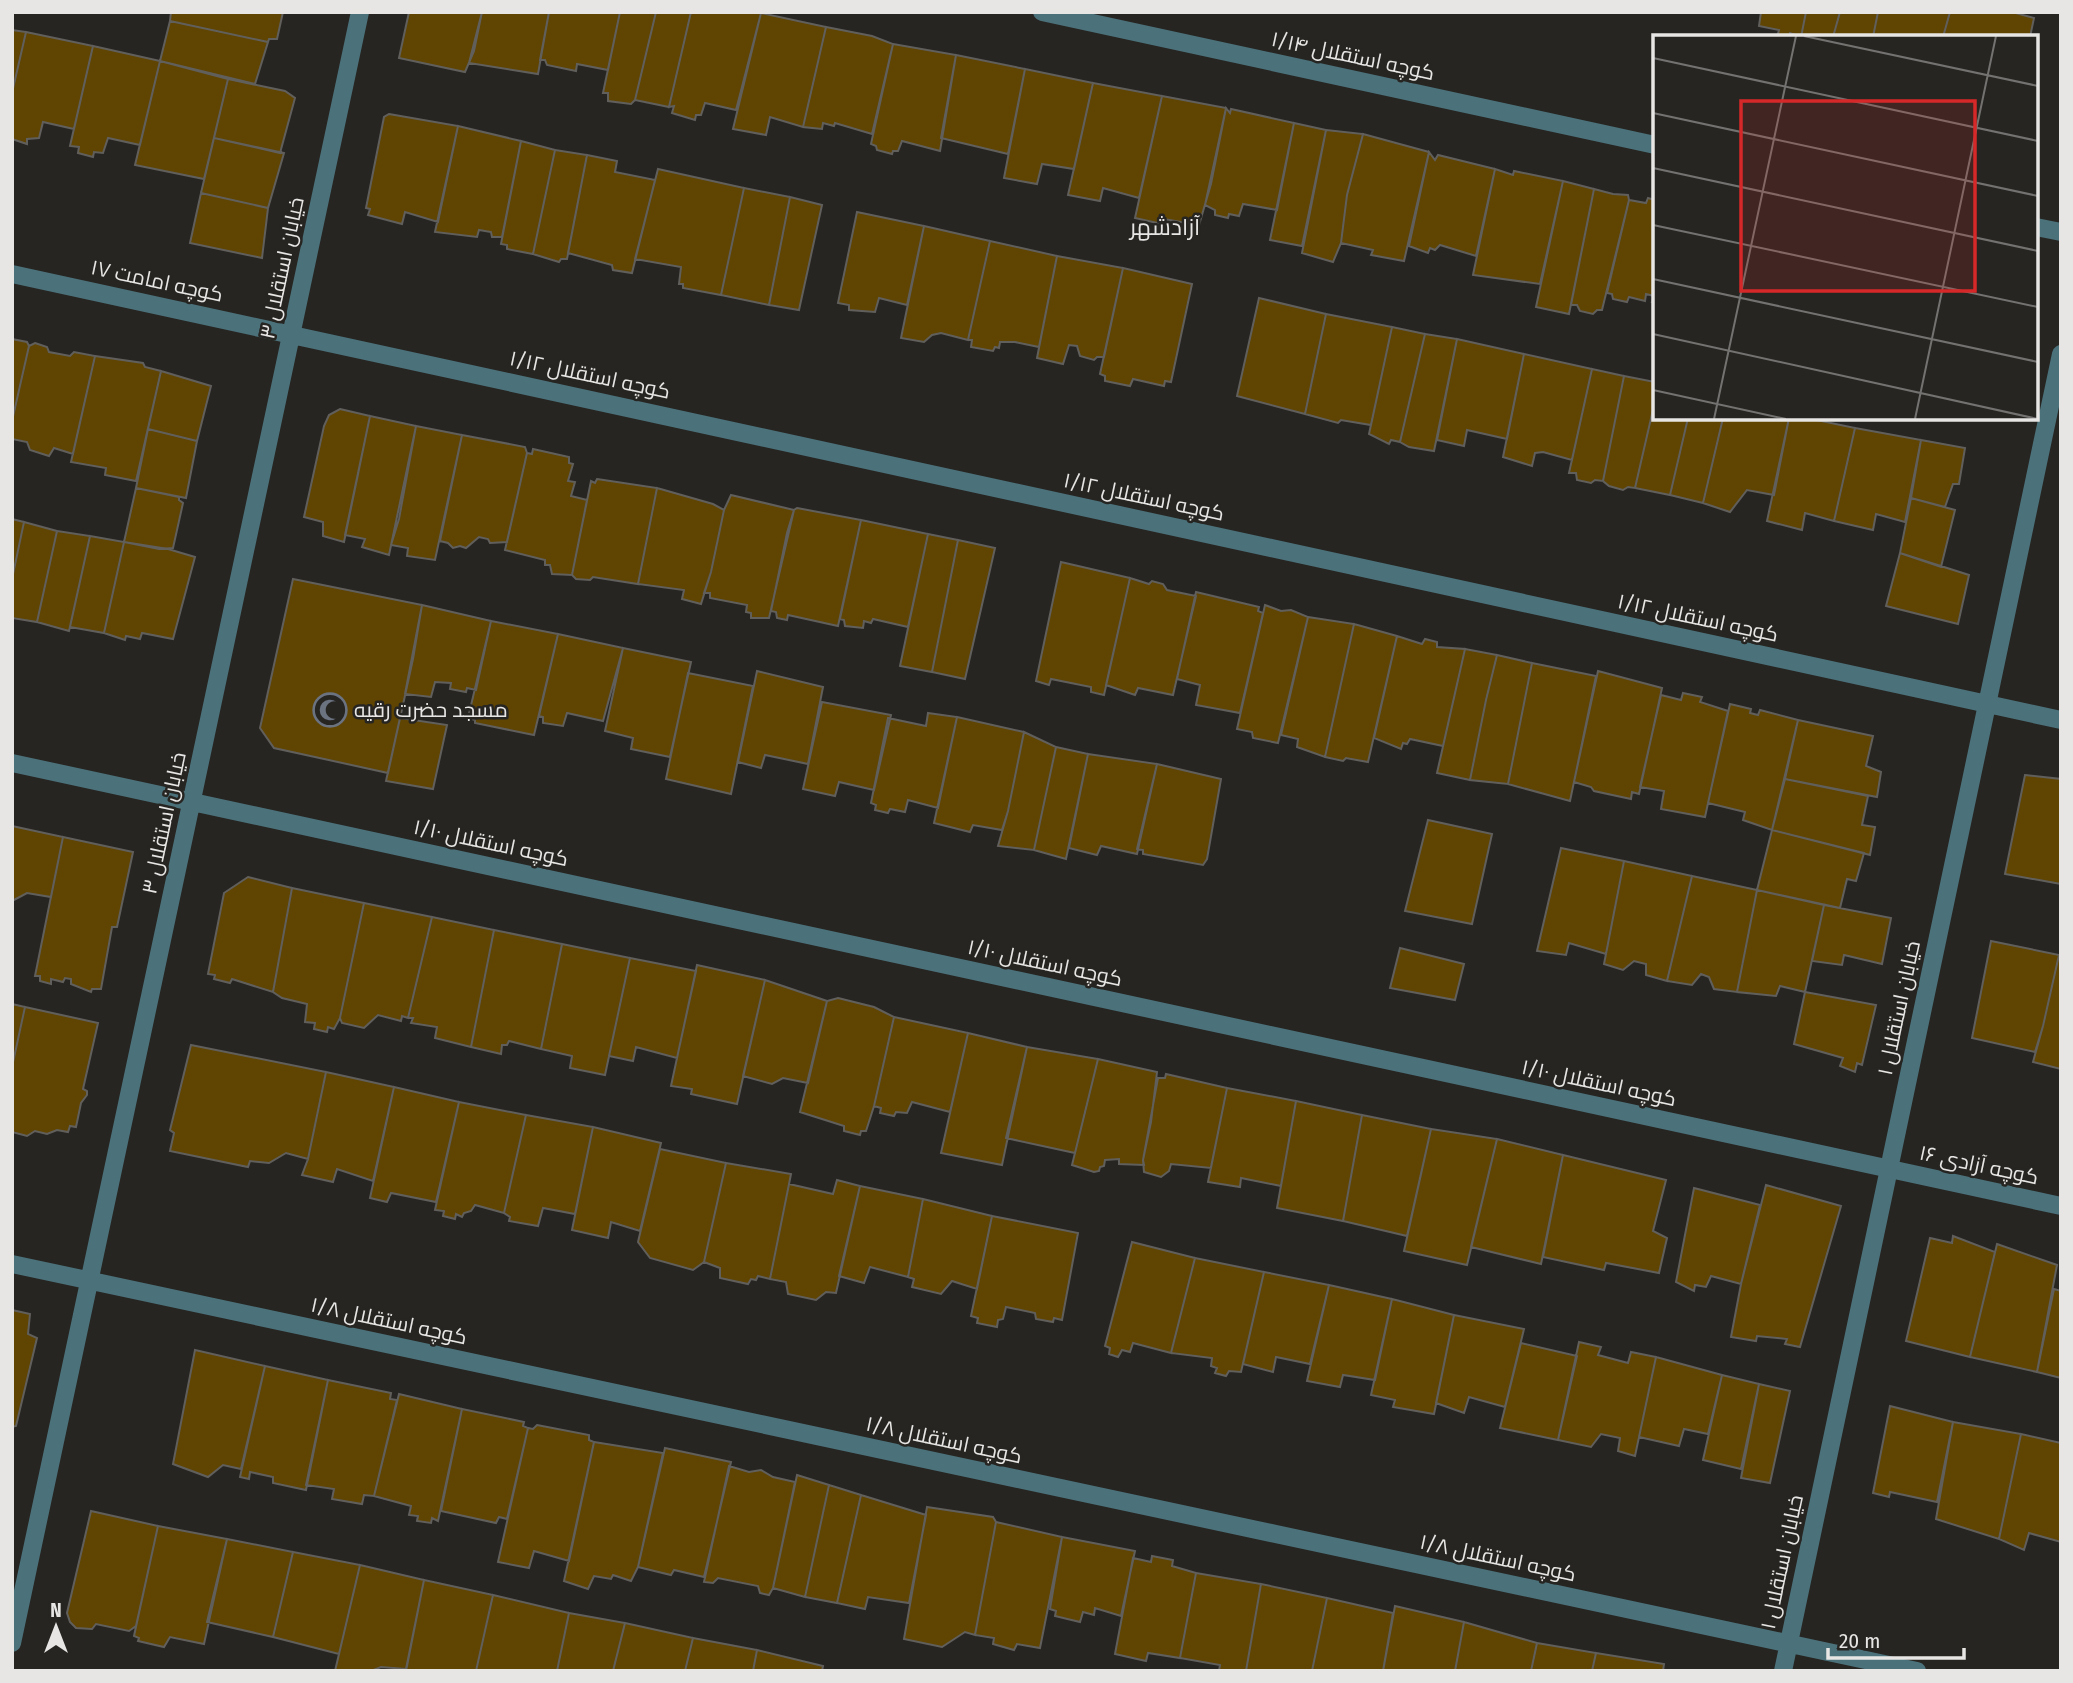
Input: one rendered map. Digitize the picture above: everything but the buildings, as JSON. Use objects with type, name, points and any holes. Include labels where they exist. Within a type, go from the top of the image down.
[{"type":"street","name":"خیابان استقلال ۳","points":[[12,1643],[360,12]]},
{"type":"street","name":"کوچه استقلال ۱/۱۴","points":[[1042,12],[1653,145]]},
{"type":"street","points":[[2038,227],[2061,232]]},
{"type":"street","name":"کوچه امامت ۱۷","points":[[12,274],[292,333]]},
{"type":"street","name":"کوچه استقلال ۱/۱۲","points":[[292,333],[2061,720]]},
{"type":"street","name":"خیابان استقلال ۱","points":[[1783,1671],[2061,354]]},
{"type":"street","name":"کوچه استقلال ۱/۱۰","points":[[12,763],[1889,1169]]},
{"type":"street","name":"کوچه آزادی ۱۶","points":[[1889,1169],[2061,1206]]},
{"type":"street","name":"کوچه استقلال ۱/۸","points":[[12,1264],[1917,1671]]},
{"type":"place","name":"مسجد حضرت رقیه","points":[[330,710]]},
{"type":"district","name":"آزادشهر","points":[[1165,227]]}]
